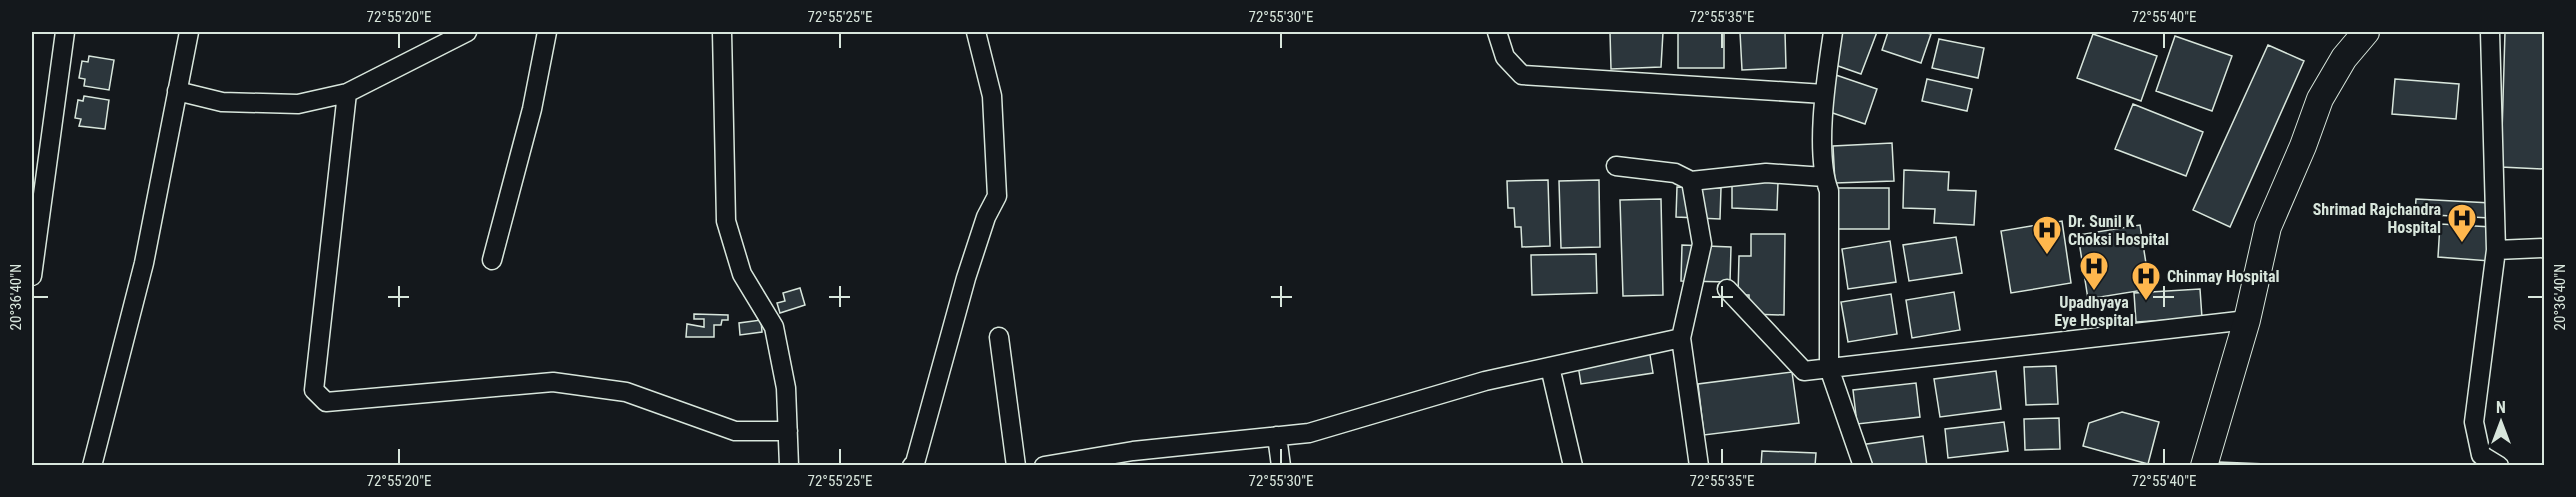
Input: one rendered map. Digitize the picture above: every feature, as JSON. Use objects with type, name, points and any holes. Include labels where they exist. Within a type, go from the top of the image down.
[{"type":"street","points":[[32,276],[65,32]]},
{"type":"street","points":[[92,465],[144,263],[189,32]]},
{"type":"street","points":[[177,91],[222,102],[298,104],[347,93],[467,32]]},
{"type":"street","points":[[492,260],[532,109],[547,32]]},
{"type":"street","points":[[722,32],[726,221],[742,274],[774,327],[786,388],[789,465]]},
{"type":"street","points":[[915,464],[966,278],[986,217],[997,196],[992,96],[976,32]]},
{"type":"street","points":[[1497,32],[1505,57],[1522,75],[1824,94]]},
{"type":"street","points":[[1833,32],[1824,94],[1824,177],[1829,190],[1829,368],[1863,465]]},
{"type":"street","points":[[2204,465],[2247,321],[2268,227],[2303,146],[2320,99],[2344,58],[2366,32]]},
{"type":"street","points":[[2490,32],[2496,250],[2474,422],[2481,455],[2496,465]]},
{"type":"street","points":[[347,93],[314,390],[326,402],[553,382],[626,392],[735,430],[788,430]]},
{"type":"street","points":[[1616,166],[1674,173],[1691,182],[1766,173],[1824,177]]},
{"type":"street","points":[[1691,182],[1702,244],[1681,338],[1699,465]]},
{"type":"street","points":[[2496,250],[2544,248]]},
{"type":"street","points":[[1727,290],[1804,371],[2247,321]]},
{"type":"street","points":[[999,337],[1016,465]]},
{"type":"street","points":[[1044,465],[1133,451],[1309,433],[1485,381],[1681,338]]},
{"type":"street","points":[[1550,367],[1573,465]]},
{"type":"street","points":[[1277,436],[1281,465]]},
{"type":"building","points":[[1610,32],[1663,32],[1661,67],[1611,69]]},
{"type":"building","points":[[1678,32],[1724,32],[1724,68],[1678,68]]},
{"type":"building","points":[[1740,32],[1785,32],[1786,68],[1742,70]]},
{"type":"building","points":[[1831,32],[1877,32],[1861,74],[1821,60]]},
{"type":"building","points":[[1888,32],[1931,34],[1921,63],[1882,50]]},
{"type":"building","points":[[2505,32],[2544,32],[2544,169],[2501,167]]},
{"type":"building","points":[[2093,34],[2157,56],[2141,101],[2077,78]]},
{"type":"building","points":[[2175,36],[2232,56],[2212,111],[2156,91]]},
{"type":"building","points":[[1939,39],[1984,48],[1978,78],[1932,68]]},
{"type":"building","points":[[2268,45],[2304,61],[2230,227],[2193,210]]},
{"type":"building","points":[[89,56],[114,60],[109,90],[84,86],[85,79],[79,78],[82,61],[88,62]]},
{"type":"building","points":[[1830,73],[1877,89],[1865,124],[1818,108]]},
{"type":"building","points":[[1927,79],[1972,89],[1967,111],[1922,101]]},
{"type":"building","points":[[2395,79],[2459,84],[2456,119],[2392,114]]},
{"type":"building","points":[[84,96],[109,100],[105,129],[79,126],[81,119],[75,118],[78,100],[83,101]]},
{"type":"building","points":[[2133,104],[2203,132],[2186,176],[2115,149]]},
{"type":"building","points":[[1892,143],[1894,181],[1835,183],[1833,146]]},
{"type":"building","points":[[1904,170],[1949,172],[1948,190],[1976,191],[1974,225],[1934,223],[1935,209],[1903,208]]},
{"type":"building","points":[[1548,180],[1550,246],[1522,247],[1521,227],[1515,227],[1514,208],[1508,208],[1507,181]]},
{"type":"building","points":[[1599,180],[1600,247],[1561,248],[1559,181]]},
{"type":"building","points":[[1732,180],[1778,182],[1777,210],[1732,208]]},
{"type":"building","points":[[1677,187],[1721,188],[1720,219],[1676,217]]},
{"type":"building","points":[[1837,188],[1889,188],[1889,229],[1838,229]]},
{"type":"building","points":[[1661,199],[1663,295],[1623,296],[1620,200]]},
{"type":"building","points":[[2416,199],[2491,203],[2490,218],[2415,214]]},
{"type":"building","points":[[2062,221],[2071,283],[2011,293],[2001,231]]},
{"type":"building","points":[[2440,224],[2492,227],[2490,261],[2438,257]]},
{"type":"building","points":[[2140,225],[2150,289],[2088,299],[2078,235]]},
{"type":"building","points":[[1751,234],[1785,234],[1784,315],[1749,314],[1749,295],[1738,295],[1739,256],[1751,256]]},
{"type":"building","points":[[1956,237],[1962,273],[1909,281],[1903,245]]},
{"type":"building","points":[[1890,241],[1896,282],[1848,289],[1842,249]]},
{"type":"building","points":[[1682,245],[1731,247],[1730,282],[1681,281]]},
{"type":"building","points":[[1596,254],[1597,293],[1532,295],[1531,255]]},
{"type":"building","points":[[800,288],[805,305],[780,313],[777,303],[785,301],[783,293]]},
{"type":"building","points":[[2200,289],[2202,318],[2136,322],[2134,293]]},
{"type":"building","points":[[1954,292],[1960,330],[1912,338],[1906,300]]},
{"type":"building","points":[[1891,294],[1897,334],[1848,342],[1841,302]]},
{"type":"building","points":[[694,314],[728,315],[728,320],[722,320],[721,325],[714,325],[714,337],[686,337],[687,324],[704,327],[704,319],[694,319]]},
{"type":"building","points":[[761,320],[762,332],[740,335],[739,323]]},
{"type":"building","points":[[1649,349],[1653,373],[1581,384],[1577,359]]},
{"type":"building","points":[[2056,366],[2058,404],[2026,405],[2024,367]]},
{"type":"building","points":[[1996,371],[2001,409],[1940,417],[1934,379]]},
{"type":"building","points":[[1792,372],[1799,423],[1704,435],[1698,384]]},
{"type":"building","points":[[1916,383],[1920,417],[1857,424],[1853,390]]},
{"type":"building","points":[[2122,412],[2159,422],[2148,464],[2083,446],[2089,423]]},
{"type":"building","points":[[2059,418],[2060,449],[2025,450],[2024,419]]},
{"type":"building","points":[[2004,422],[2008,451],[1948,458],[1945,429]]},
{"type":"building","points":[[1923,436],[1927,466],[1863,466],[1860,445]]},
{"type":"building","points":[[1762,451],[1816,453],[1815,466],[1761,466]]},
{"type":"building","points":[[2219,462],[2266,464],[2266,466],[2219,466]]},
{"type":"place","name":"Shrimad Rajchandra Hospital","points":[[2462,244]]},
{"type":"place","name":"Dr. Sunil K Choksi Hospital","points":[[2047,256]]},
{"type":"place","name":"Upadhyaya Eye Hospital","points":[[2094,292]]},
{"type":"place","name":"Chinmay Hospital","points":[[2146,302]]}]
